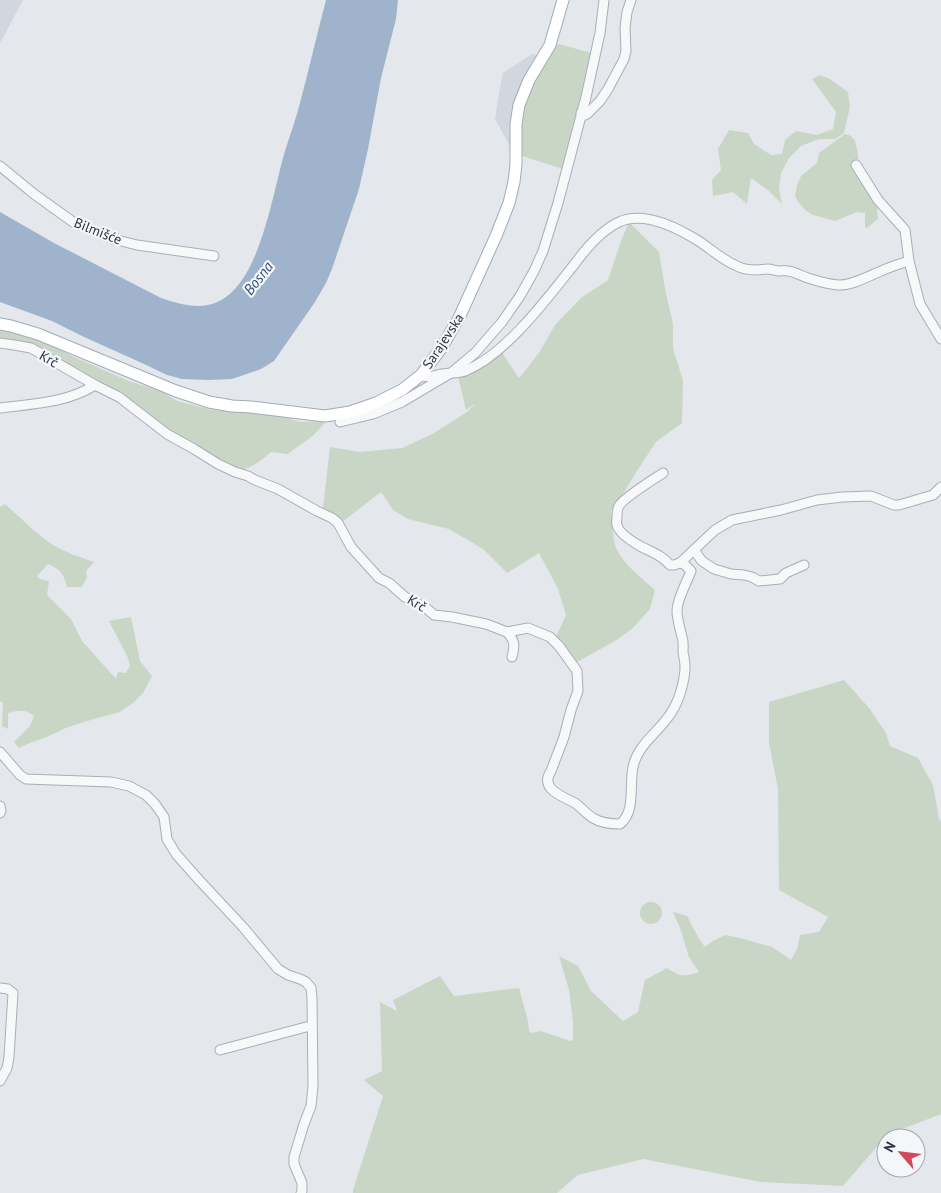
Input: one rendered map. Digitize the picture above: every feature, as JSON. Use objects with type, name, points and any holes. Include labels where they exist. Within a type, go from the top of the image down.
[{"type":"main road","name":"Sarajevska","points":[[0,324],[38,334],[176,392],[209,402],[232,406],[325,416],[350,412],[376,403],[402,390],[420,375],[440,350],[459,318],[496,236],[509,203],[514,182],[516,124],[519,104],[529,80],[550,44],[563,0]]},
{"type":"street","points":[[340,422],[373,414],[402,402],[451,373],[474,353],[502,322],[520,296],[543,251],[558,203],[586,97],[600,33],[604,0]]},
{"type":"street","points":[[581,113],[588,114],[600,101],[624,59],[626,51],[626,12],[631,0]]},
{"type":"street","points":[[856,165],[878,200],[905,230],[909,261],[916,283],[918,298],[941,338]]},
{"type":"street","name":"Bilmišće","points":[[0,166],[34,194],[73,222],[113,240],[214,256]]},
{"type":"street","points":[[420,375],[429,377],[444,373],[459,373],[499,350],[532,316],[587,248],[610,227],[628,220],[648,219],[669,226],[698,240],[715,254],[734,265],[746,269],[788,271],[811,279],[840,285],[909,261]]},
{"type":"street","name":"Krč","points":[[0,343],[31,348],[119,397],[167,434],[194,448],[218,464],[278,489],[332,518],[338,523],[351,547],[379,578],[434,615],[486,624],[507,632],[528,628],[550,637],[577,671],[578,690],[564,737],[549,775],[549,786],[594,819],[609,824],[620,824],[625,820],[629,812],[633,767],[636,756],[674,708],[682,685],[685,667],[677,610],[679,599],[691,571],[680,562]]},
{"type":"street","points":[[0,408],[54,402],[86,391],[95,385]]},
{"type":"street","points":[[663,473],[646,483],[618,507],[617,526],[624,535],[638,545],[662,557],[670,565],[680,562],[714,530],[732,520],[817,500],[834,498],[871,496],[894,505],[899,505],[933,494],[941,487]]},
{"type":"street","points":[[692,552],[696,553],[702,562],[714,568],[731,574],[744,574],[759,581],[780,579],[794,568],[804,565]]},
{"type":"street","points":[[507,632],[512,638],[515,647],[512,657]]},
{"type":"street","points":[[0,752],[20,775],[26,779],[112,782],[129,786],[146,795],[155,804],[164,818],[167,839],[198,880],[243,927],[278,969],[288,975],[300,978],[311,988],[313,1086],[311,1106],[294,1158],[294,1164],[302,1183],[301,1193]]},
{"type":"street","points":[[0,806],[0,814]]},
{"type":"street","points":[[0,988],[8,989],[12,993],[9,1057],[7,1068],[0,1081]]},
{"type":"street","points":[[220,1050],[306,1026],[312,1027]]},
{"type":"shaded area","points":[[0,0],[23,0],[0,43]]},
{"type":"shaded area","points":[[532,54],[538,55],[512,150],[495,119],[501,82],[503,73]]},
{"type":"green space","points":[[551,42],[592,53],[563,169],[516,154],[521,110]]},
{"type":"green space","points":[[820,75],[830,79],[848,92],[850,107],[844,133],[835,139],[819,139],[801,146],[789,158],[781,173],[779,189],[782,204],[769,191],[751,178],[747,204],[733,192],[713,196],[712,180],[721,170],[718,149],[729,130],[748,133],[754,144],[771,155],[782,154],[785,140],[796,131],[817,135],[833,129],[836,112],[812,79]]},
{"type":"green space","points":[[845,134],[851,136],[855,141],[858,154],[859,181],[879,203],[877,208],[878,219],[867,228],[865,227],[865,213],[857,212],[835,221],[813,215],[805,210],[795,196],[801,176],[817,163],[819,153]]},
{"type":"green space","points":[[629,222],[659,252],[673,324],[673,349],[683,380],[682,423],[656,442],[611,511],[615,546],[620,556],[629,567],[655,590],[650,609],[632,629],[615,641],[575,663],[556,637],[566,615],[558,589],[539,553],[507,573],[483,549],[449,529],[408,519],[393,510],[381,492],[342,522],[323,508],[330,447],[360,452],[402,448],[434,433],[467,412],[476,403],[466,410],[458,376],[501,351],[519,378],[539,353],[555,325],[581,298],[608,280]]},
{"type":"green space","points":[[0,329],[26,335],[49,344],[129,381],[161,391],[177,401],[212,410],[266,412],[300,422],[326,421],[313,435],[288,454],[271,452],[250,467],[242,470],[183,441],[121,395],[45,353],[41,347],[19,342],[0,341]]},
{"type":"green space","points":[[5,504],[53,545],[68,553],[94,562],[86,571],[87,577],[82,587],[67,587],[61,572],[48,564],[37,576],[40,579],[49,581],[47,595],[71,619],[82,641],[116,679],[118,672],[126,673],[130,665],[109,621],[131,617],[140,661],[152,676],[143,693],[120,712],[68,727],[19,748],[14,742],[30,726],[34,716],[22,711],[8,713],[8,729],[2,726],[3,703],[0,701],[0,507]]},
{"type":"green space","points":[[844,680],[869,708],[886,733],[890,746],[918,758],[933,785],[939,819],[941,821],[941,1114],[905,1128],[876,1128],[876,1148],[843,1186],[761,1182],[643,1159],[578,1175],[557,1193],[353,1193],[383,1096],[364,1080],[382,1071],[380,1002],[397,1011],[393,1000],[440,976],[454,996],[519,988],[529,1031],[532,1033],[541,1031],[570,1041],[573,1040],[573,1021],[569,990],[559,956],[578,966],[591,991],[623,1021],[638,1012],[645,980],[667,968],[682,975],[699,972],[689,957],[673,912],[687,916],[705,947],[725,935],[772,947],[791,960],[797,949],[800,935],[819,932],[828,917],[779,890],[778,789],[769,743],[769,702]]},
{"type":"green space","points":[[651,902],[659,905],[662,913],[659,921],[651,924],[643,921],[640,913],[643,905]]},
{"type":"water","name":"Bosna","points":[[326,0],[398,0],[396,19],[381,78],[359,189],[332,269],[315,302],[274,361],[261,369],[232,379],[182,379],[167,375],[52,321],[0,302],[0,212],[54,243],[161,298],[186,305],[202,306],[218,302],[226,297],[238,285],[249,269],[257,250],[271,208]]}]
